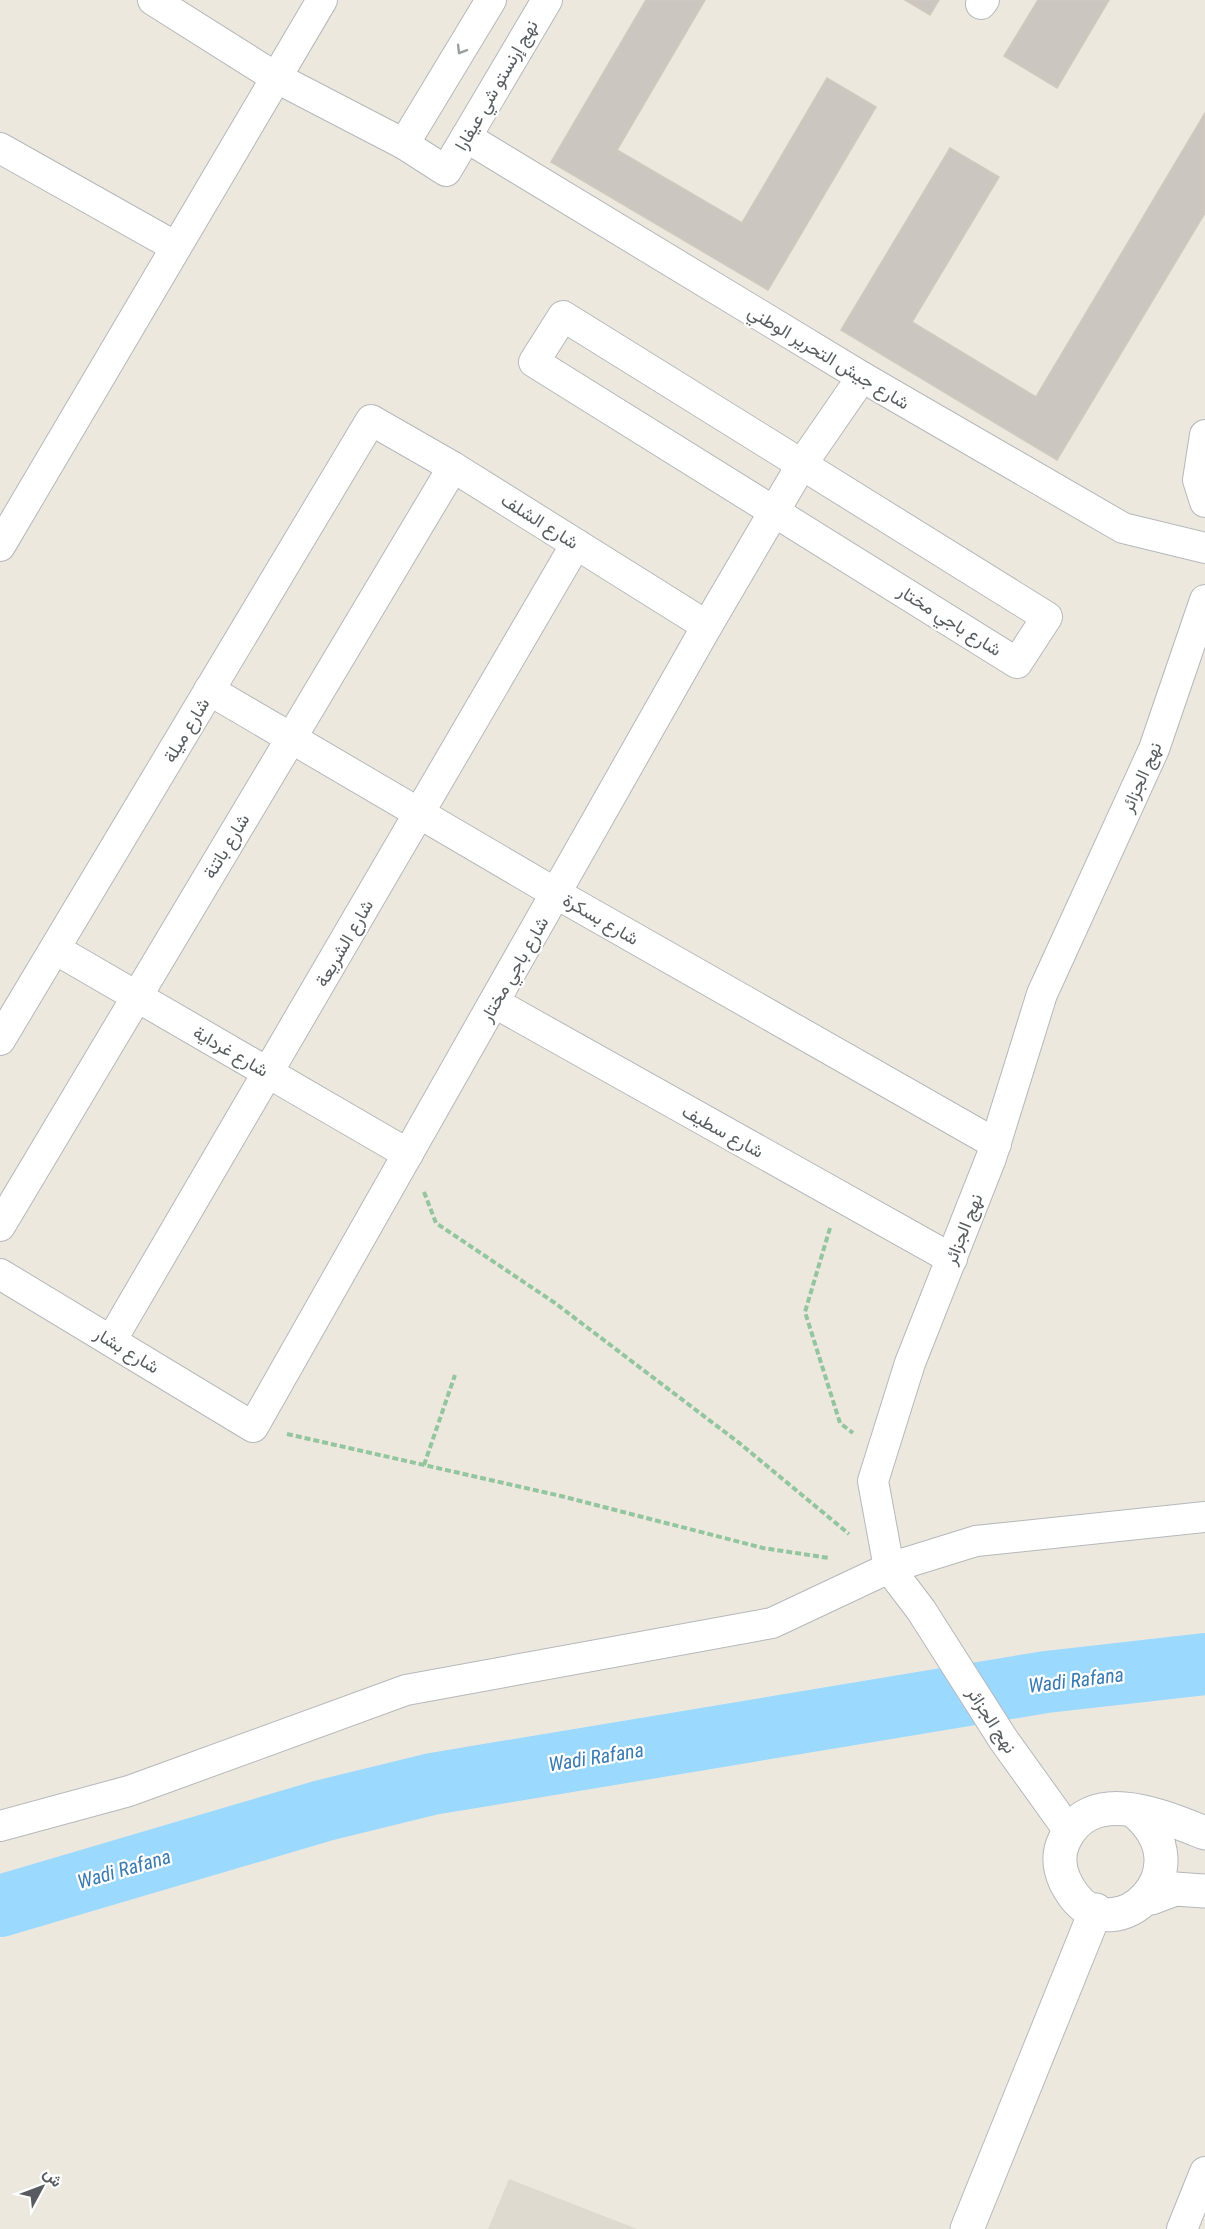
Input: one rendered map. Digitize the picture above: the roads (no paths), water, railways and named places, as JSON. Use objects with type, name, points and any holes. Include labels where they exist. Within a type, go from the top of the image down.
[{"type":"street","points":[[153,0],[275,77],[404,144],[490,0]]},
{"type":"street","points":[[0,546],[322,0]]},
{"type":"street","name":"نهج إرنستو شي عيفارا","points":[[404,144],[446,171],[547,0]]},
{"type":"street","name":"شارع جيش التحرير الوطني","points":[[466,137],[861,377],[1123,528],[1205,548]]},
{"type":"street","points":[[0,149],[176,247]]},
{"type":"street","name":"شارع باجي مختار","points":[[563,316],[802,464],[1047,616],[1017,663],[534,362],[563,316]]},
{"type":"street","name":"شارع باجي مختار","points":[[253,1427],[707,626],[802,464],[861,377]]},
{"type":"street","name":"شارع الشلف","points":[[371,420],[453,467],[707,626]]},
{"type":"street","name":"شارع ميلة","points":[[0,1040],[371,420]]},
{"type":"street","points":[[1205,435],[1198,480],[1205,502]]},
{"type":"street","name":"شارع باتنة","points":[[0,1226],[453,467]]},
{"type":"street","name":"شارع الشريعة","points":[[111,1341],[576,544]]},
{"type":"street","name":"نهج الجزائر","points":[[1069,1831],[1003,1740],[921,1610],[889,1568],[873,1481],[910,1363],[996,1144],[1042,994],[1154,749],[1205,600]]},
{"type":"street","name":"شارع بسكرة","points":[[209,690],[557,894],[996,1144]]},
{"type":"street","name":"شارع غرداية","points":[[54,949],[408,1154]]},
{"type":"street","name":"شارع سطيف","points":[[495,1003],[952,1258]]},
{"type":"street","name":"شارع بشار","points":[[0,1274],[253,1427]]},
{"type":"street","points":[[0,1826],[129,1791],[406,1690],[772,1623],[889,1568],[976,1541],[1205,1517]]},
{"type":"street","points":[[1135,1812],[1152,1823],[1163,1839],[1167,1857],[1165,1876],[1151,1898],[1141,1907],[1124,1913],[1105,1914],[1096,1911],[1076,1899],[1065,1884],[1060,1856],[1061,1847],[1069,1831],[1082,1817],[1099,1809],[1118,1807],[1178,1823],[1205,1833]]},
{"type":"street","points":[[1151,1898],[1175,1889],[1205,1891]]},
{"type":"street","points":[[967,2229],[1096,1911]]},
{"type":"street","points":[[1182,2229],[1205,2172]]},
{"type":"waterway","name":"Wadi Rafana","points":[[0,1906],[322,1811],[432,1784],[1046,1682],[1205,1664]]}]
